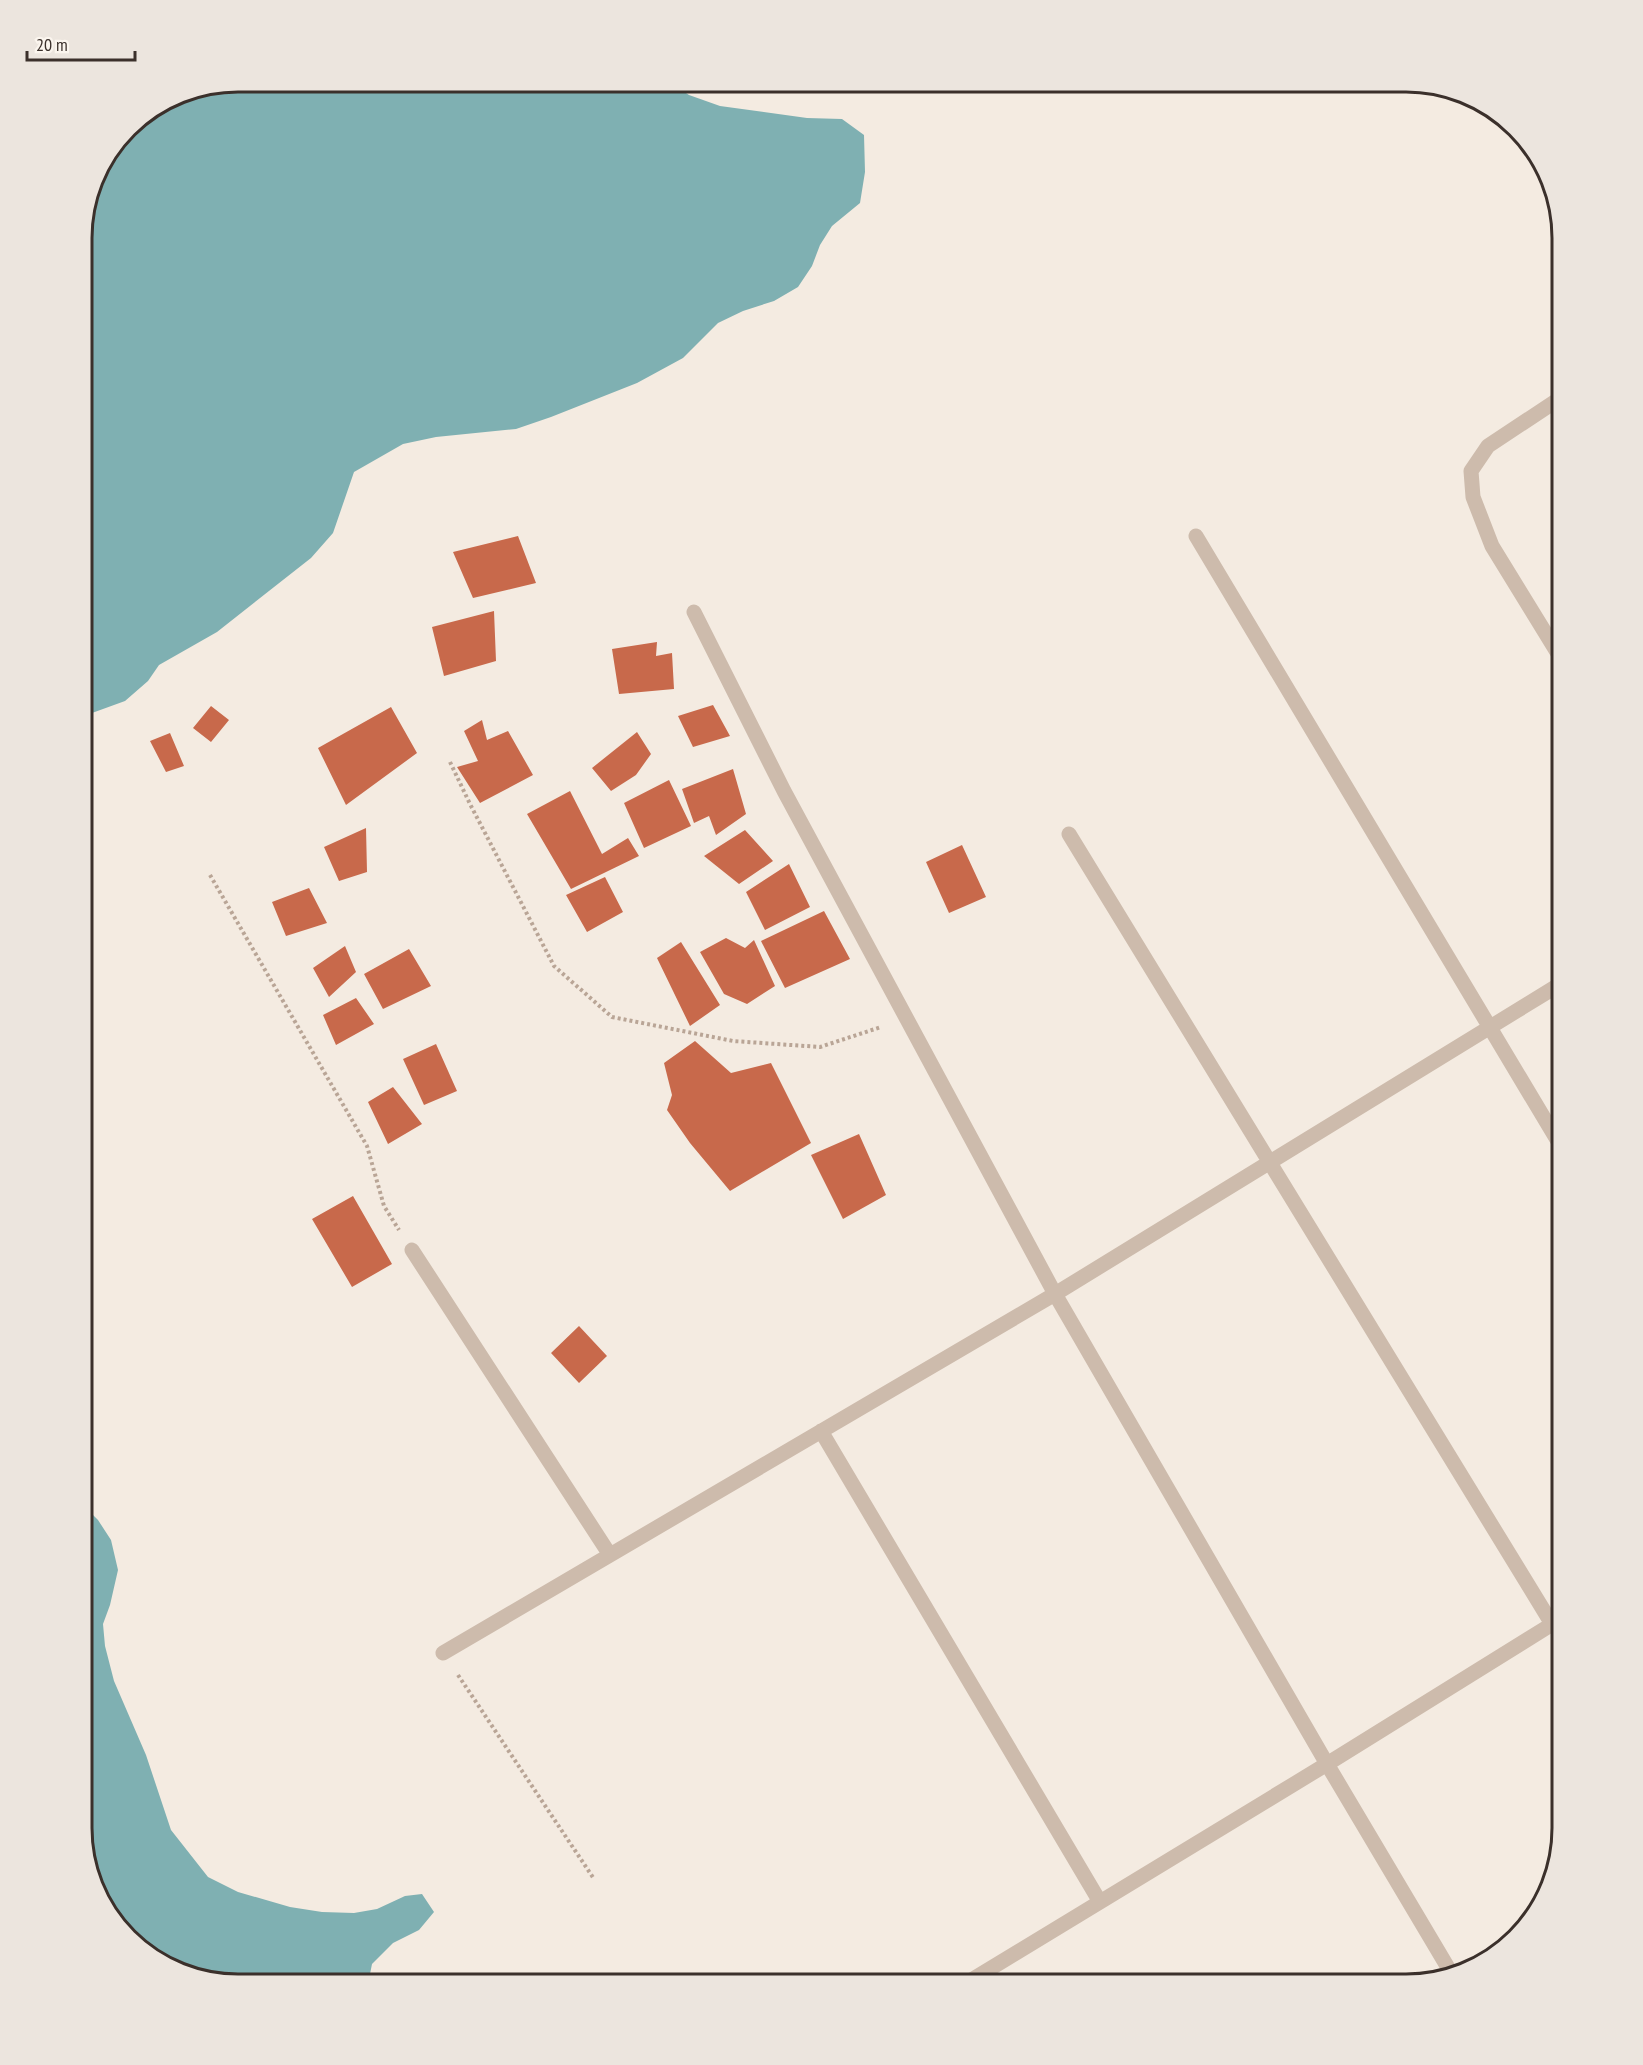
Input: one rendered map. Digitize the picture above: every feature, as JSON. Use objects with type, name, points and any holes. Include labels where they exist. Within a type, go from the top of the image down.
[{"type":"street","points":[[1552,404],[1488,446],[1472,471],[1473,497],[1492,546],[1552,644]]},
{"type":"street","points":[[1196,536],[1552,1131]]},
{"type":"street","points":[[694,612],[784,791],[1055,1294],[1327,1764],[1448,1967]]},
{"type":"street","points":[[1069,834],[1269,1162],[1552,1613]]},
{"type":"street","points":[[443,1653],[1055,1294],[1552,988]]},
{"type":"street","points":[[412,1250],[610,1555]]},
{"type":"street","points":[[821,1431],[1100,1902]]},
{"type":"street","points":[[981,1974],[1552,1624]]},
{"type":"path","points":[[450,762],[554,966],[612,1017],[733,1041],[820,1047],[907,1019]]},
{"type":"path","points":[[210,875],[367,1146],[384,1206],[412,1250]]},
{"type":"path","points":[[443,1653],[594,1879]]},
{"type":"water","points":[[237,91],[684,91],[720,106],[807,118],[842,119],[864,135],[865,172],[860,203],[832,226],[820,245],[812,266],[798,287],[774,301],[743,311],[718,323],[683,358],[637,383],[516,429],[436,437],[403,444],[354,472],[333,533],[311,558],[217,632],[159,665],[148,681],[125,701],[92,713],[92,228],[96,200],[111,164],[134,134],[156,116],[200,96]]},
{"type":"water","points":[[91,1513],[111,1540],[118,1570],[103,1624],[105,1646],[114,1681],[146,1755],[171,1830],[208,1877],[238,1892],[290,1907],[322,1912],[354,1913],[377,1909],[405,1896],[422,1894],[434,1912],[419,1930],[393,1943],[372,1964],[370,1974],[237,1974],[209,1971],[191,1966],[156,1949],[128,1924],[111,1901],[96,1865],[91,1828]]},
{"type":"building","points":[[518,536],[536,583],[473,598],[453,552]]},
{"type":"building","points":[[494,611],[496,661],[444,676],[432,627]]},
{"type":"building","points":[[657,642],[656,656],[672,653],[674,689],[619,694],[612,649]]},
{"type":"building","points":[[713,705],[730,736],[693,747],[678,716]]},
{"type":"building","points":[[211,706],[229,720],[211,742],[193,728]]},
{"type":"building","points":[[391,707],[417,753],[346,805],[318,748]]},
{"type":"building","points":[[482,720],[487,740],[508,731],[533,775],[480,803],[457,767],[478,761],[464,731]]},
{"type":"building","points":[[637,732],[651,754],[636,775],[611,791],[592,768]]},
{"type":"building","points":[[170,733],[184,766],[166,772],[150,741]]},
{"type":"building","points":[[733,769],[746,814],[716,835],[709,816],[694,823],[682,789]]},
{"type":"building","points":[[669,780],[691,826],[644,848],[624,803]]},
{"type":"building","points":[[570,791],[602,854],[628,838],[639,856],[571,889],[527,814]]},
{"type":"building","points":[[366,828],[367,872],[339,881],[324,847]]},
{"type":"building","points":[[745,830],[773,861],[739,884],[704,856]]},
{"type":"building","points":[[962,845],[986,897],[949,913],[926,862]]},
{"type":"building","points":[[789,864],[810,907],[765,930],[746,892]]},
{"type":"building","points":[[605,877],[623,912],[587,932],[566,895]]},
{"type":"building","points":[[309,888],[327,923],[286,936],[272,902]]},
{"type":"building","points":[[824,911],[850,959],[785,988],[761,941]]},
{"type":"building","points":[[726,938],[745,948],[754,940],[775,986],[747,1004],[724,994],[700,952]]},
{"type":"building","points":[[681,942],[720,1005],[690,1026],[657,958]]},
{"type":"building","points":[[345,946],[356,972],[329,997],[313,968]]},
{"type":"building","points":[[409,949],[431,986],[383,1009],[364,974]]},
{"type":"building","points":[[356,998],[374,1024],[336,1045],[323,1015]]},
{"type":"building","points":[[695,1041],[731,1073],[771,1063],[811,1143],[730,1191],[690,1143],[667,1110],[672,1095],[664,1063]]},
{"type":"building","points":[[436,1044],[457,1091],[424,1105],[403,1059]]},
{"type":"building","points":[[393,1087],[422,1124],[388,1144],[368,1102]]},
{"type":"building","points":[[859,1134],[886,1195],[843,1219],[811,1155]]},
{"type":"building","points":[[353,1196],[392,1264],[352,1287],[312,1219]]},
{"type":"building","points":[[579,1326],[607,1356],[579,1383],[551,1353]]}]
